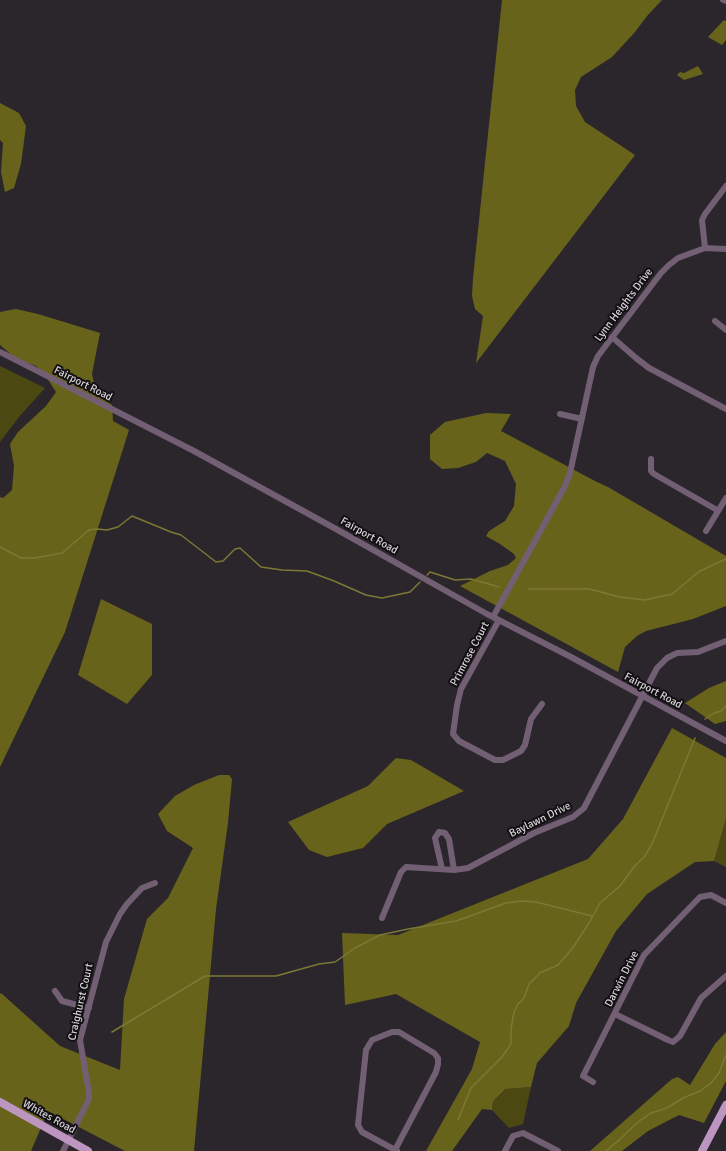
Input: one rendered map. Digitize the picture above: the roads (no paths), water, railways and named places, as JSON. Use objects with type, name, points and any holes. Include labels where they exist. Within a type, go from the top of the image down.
[{"type":"main road","name":"Whites Road","points":[[0,1102],[88,1151]]},
{"type":"main road","points":[[702,1151],[726,1105]]},
{"type":"street","points":[[705,248],[702,220],[726,186]]},
{"type":"street","name":"Lynn Heights Drive","points":[[493,617],[564,488],[570,473],[593,367],[598,356],[661,273],[669,265],[678,258],[705,248],[726,249]]},
{"type":"street","points":[[715,321],[726,330]]},
{"type":"street","points":[[612,337],[649,368],[726,409]]},
{"type":"street","name":"Fairport Road","points":[[0,352],[194,451],[493,617],[726,741]]},
{"type":"street","points":[[560,414],[582,418]]},
{"type":"street","points":[[651,459],[652,471],[654,474],[717,510]]},
{"type":"street","points":[[706,531],[717,510],[726,498]]},
{"type":"street","name":"Primrose Court","points":[[499,620],[461,689],[453,734],[459,741],[495,760],[503,760],[521,751],[525,745],[531,719],[542,704]]},
{"type":"street","name":"Baylawn Drive","points":[[382,918],[401,872],[406,866],[454,870],[468,868],[534,833],[573,817],[584,808],[657,668],[667,658],[677,653],[698,652],[726,641]]},
{"type":"street","points":[[442,869],[435,838],[439,832],[445,833],[449,839],[454,870]]},
{"type":"street","name":"Craighurst Court","points":[[63,1151],[89,1099],[80,1045],[81,1036],[106,942],[114,924],[127,904],[142,888],[155,884]]},
{"type":"street","name":"Darwin Drive","points":[[593,1082],[583,1076],[644,956],[700,897],[711,895],[726,903]]},
{"type":"street","points":[[615,1014],[673,1042],[680,1036],[702,998],[726,976]]},
{"type":"street","points":[[55,991],[62,1000],[89,1008]]},
{"type":"street","points":[[392,1032],[399,1032],[434,1053],[438,1058],[436,1072],[396,1150],[362,1132],[358,1125],[366,1050],[372,1040],[392,1032]]},
{"type":"street","points":[[505,1151],[513,1136],[523,1133],[558,1151]]},
{"type":"waterway","points":[[0,547],[21,558],[35,558],[62,553],[89,530],[107,530],[118,527],[132,516],[181,535],[216,562],[223,561],[235,549],[240,548],[261,567],[307,571],[366,595],[382,598],[410,592],[420,582]]},
{"type":"waterway","points":[[529,589],[589,589],[620,597],[645,600],[672,594],[700,571],[726,559]]},
{"type":"waterway","points":[[427,575],[430,572],[455,580],[471,579],[499,587]]},
{"type":"waterway","points":[[705,719],[714,713],[721,711],[726,706]]},
{"type":"waterway","points":[[458,1120],[471,1088],[502,1057],[511,1044],[511,1029],[514,1012],[518,1004],[524,998],[529,984],[540,973],[558,965],[572,949],[600,903],[620,886],[634,867],[645,856],[652,844],[695,738]]},
{"type":"waterway","points":[[112,1032],[205,976],[276,976],[319,964],[335,962],[355,948],[380,935],[456,921],[506,903],[522,901],[536,902],[592,916]]},
{"type":"waterway","points":[[606,1151],[638,1122],[651,1113],[667,1108],[683,1098],[700,1091],[711,1083],[719,1073],[726,1055]]}]
